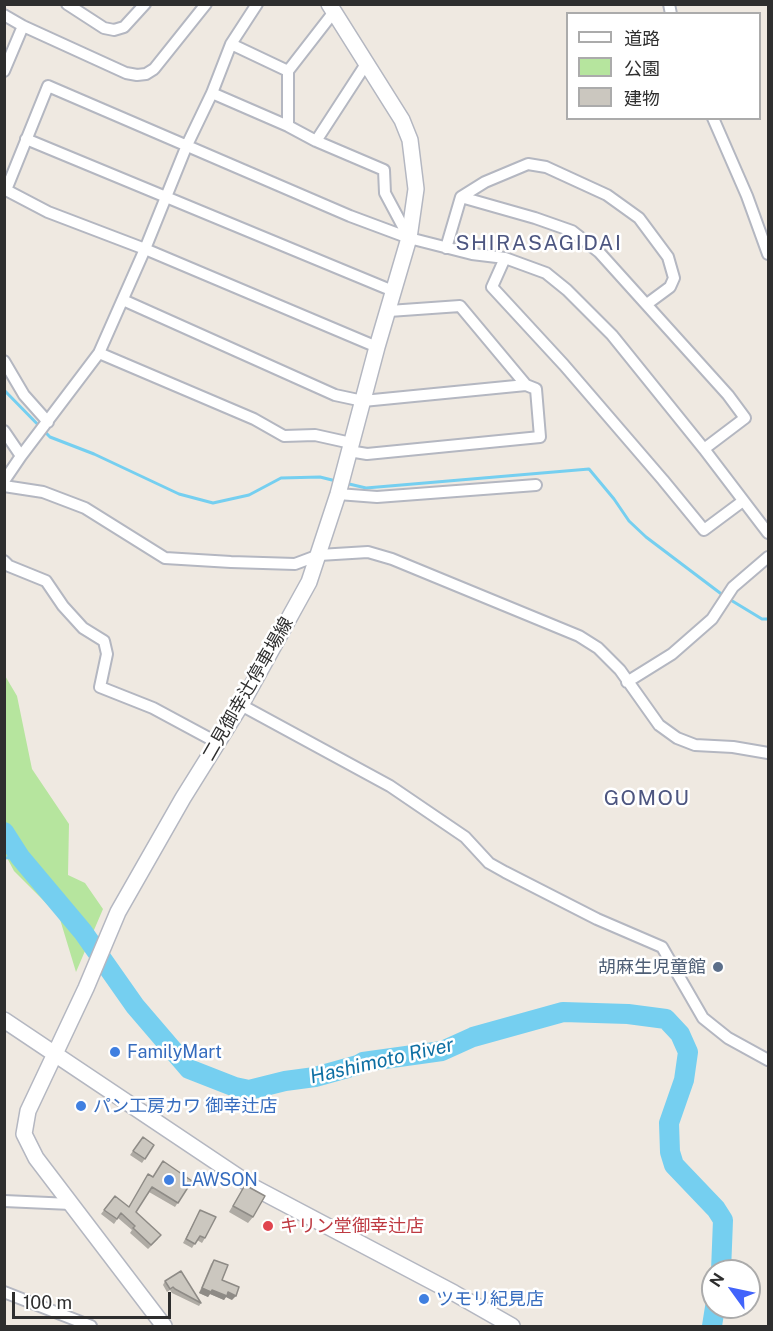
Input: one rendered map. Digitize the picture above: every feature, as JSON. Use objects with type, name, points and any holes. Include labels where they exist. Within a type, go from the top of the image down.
[{"type":"main road","name":"二見御幸辻停車場線","points":[[164,1326],[36,1158],[24,1134],[28,1111],[86,988],[118,912],[241,705],[309,582],[338,493],[409,238],[416,189],[410,140],[402,120],[331,9]]},
{"type":"main road","points":[[4,1020],[255,1188],[512,1326]]},
{"type":"street","points":[[67,4],[104,28],[114,30],[124,27],[145,4]]},
{"type":"street","points":[[4,15],[126,73],[146,74],[154,69],[206,4]]},
{"type":"street","points":[[4,481],[99,353],[231,44],[257,4]]},
{"type":"street","points":[[288,126],[288,71],[331,9]]},
{"type":"street","points":[[4,71],[23,26]]},
{"type":"street","points":[[231,44],[288,71]]},
{"type":"street","points":[[316,141],[366,64]]},
{"type":"street","points":[[377,347],[145,249],[48,212],[5,190],[48,86],[350,216],[409,238],[472,254],[505,258],[546,273],[567,290],[612,335],[768,533]]},
{"type":"street","points":[[212,93],[384,170],[385,193],[409,238]]},
{"type":"street","points":[[714,120],[747,196],[768,254]]},
{"type":"street","points":[[27,139],[393,291]]},
{"type":"street","points":[[446,248],[461,197],[485,182],[528,164],[546,167],[607,195],[639,218],[668,257],[674,278],[670,287],[647,304]]},
{"type":"street","points":[[461,197],[572,231],[599,252],[745,418],[704,449]]},
{"type":"street","points":[[505,258],[492,287],[564,365],[704,530],[743,501]]},
{"type":"street","points":[[99,353],[254,419],[284,436],[315,435],[367,454],[540,437],[536,389],[526,385],[363,401],[335,395],[123,300]]},
{"type":"street","points":[[389,311],[460,306],[526,385]]},
{"type":"street","points":[[4,361],[24,394],[47,424]]},
{"type":"street","points":[[4,431],[24,452]]},
{"type":"street","points":[[338,493],[377,497],[536,485]]},
{"type":"street","points":[[4,486],[43,492],[85,508],[165,558],[295,564],[319,555],[368,552],[416,569],[579,636],[598,648],[620,670],[659,725],[677,738],[696,745],[762,750],[768,753]]},
{"type":"street","points":[[627,682],[672,654],[712,619],[734,587],[768,557]]},
{"type":"street","points":[[4,561],[9,566],[46,581],[63,606],[83,628],[104,641],[107,654],[100,687],[153,708],[218,743]]},
{"type":"street","points":[[241,705],[390,786],[465,837],[489,863],[597,919],[662,947],[703,1018],[729,1038],[768,1060]]},
{"type":"street","points":[[4,1201],[71,1204]]},
{"type":"street","points":[[4,1292],[91,1326]]},
{"type":"green space","points":[[4,674],[17,696],[32,769],[69,824],[68,875],[85,883],[103,909],[76,972],[59,916],[14,871],[5,854]]},
{"type":"building","points":[[143,1137],[154,1145],[145,1159],[133,1151]]},
{"type":"building","points":[[163,1161],[192,1181],[178,1203],[152,1187],[136,1212],[161,1235],[151,1245],[121,1213],[117,1219],[104,1210],[115,1196],[129,1207],[148,1174],[153,1177]]},
{"type":"building","points":[[245,1185],[265,1196],[253,1217],[233,1206]]},
{"type":"building","points":[[200,1210],[216,1217],[205,1238],[200,1236],[195,1244],[186,1239]]},
{"type":"building","points":[[214,1260],[228,1265],[222,1280],[239,1287],[236,1296],[228,1292],[227,1296],[202,1288]]},
{"type":"building","points":[[181,1271],[201,1303],[173,1287],[170,1289],[165,1281]]},
{"type":"waterway","points":[[4,390],[50,437],[94,454],[179,494],[213,503],[249,495],[281,478],[320,477],[336,481]]},
{"type":"waterway","points":[[345,483],[366,488],[589,469],[629,521],[646,537],[724,596]]},
{"type":"waterway","points":[[729,599],[762,619],[768,619]]},
{"type":"waterway","name":"Hashimoto River","points":[[4,832],[20,857],[83,932],[135,1006],[189,1069],[235,1087],[249,1090],[285,1081],[315,1077],[363,1062],[442,1051],[473,1037],[563,1012],[628,1014],[666,1019],[680,1034],[688,1052],[684,1080],[669,1123],[670,1152],[674,1165],[716,1209],[723,1220],[721,1259]]},
{"type":"waterway","points":[[4,858],[20,857]]},
{"type":"waterway","name":"Hashimoto River","points":[[712,1326],[713,1319]]},
{"type":"place","name":"胡麻生児童館","points":[[718,967]]},
{"type":"place","name":"FamilyMart","points":[[115,1052]]},
{"type":"place","name":"パン工房カワ 御幸辻店","points":[[81,1106]]},
{"type":"place","name":"LAWSON","points":[[169,1180]]},
{"type":"place","name":"キリン堂御幸辻店","points":[[268,1226]]},
{"type":"place","name":"ツモリ紀見店","points":[[424,1299]]},
{"type":"district","name":"SHIRASAGIDAI","points":[[539,244]]},
{"type":"district","name":"GOMOU","points":[[647,799]]}]
